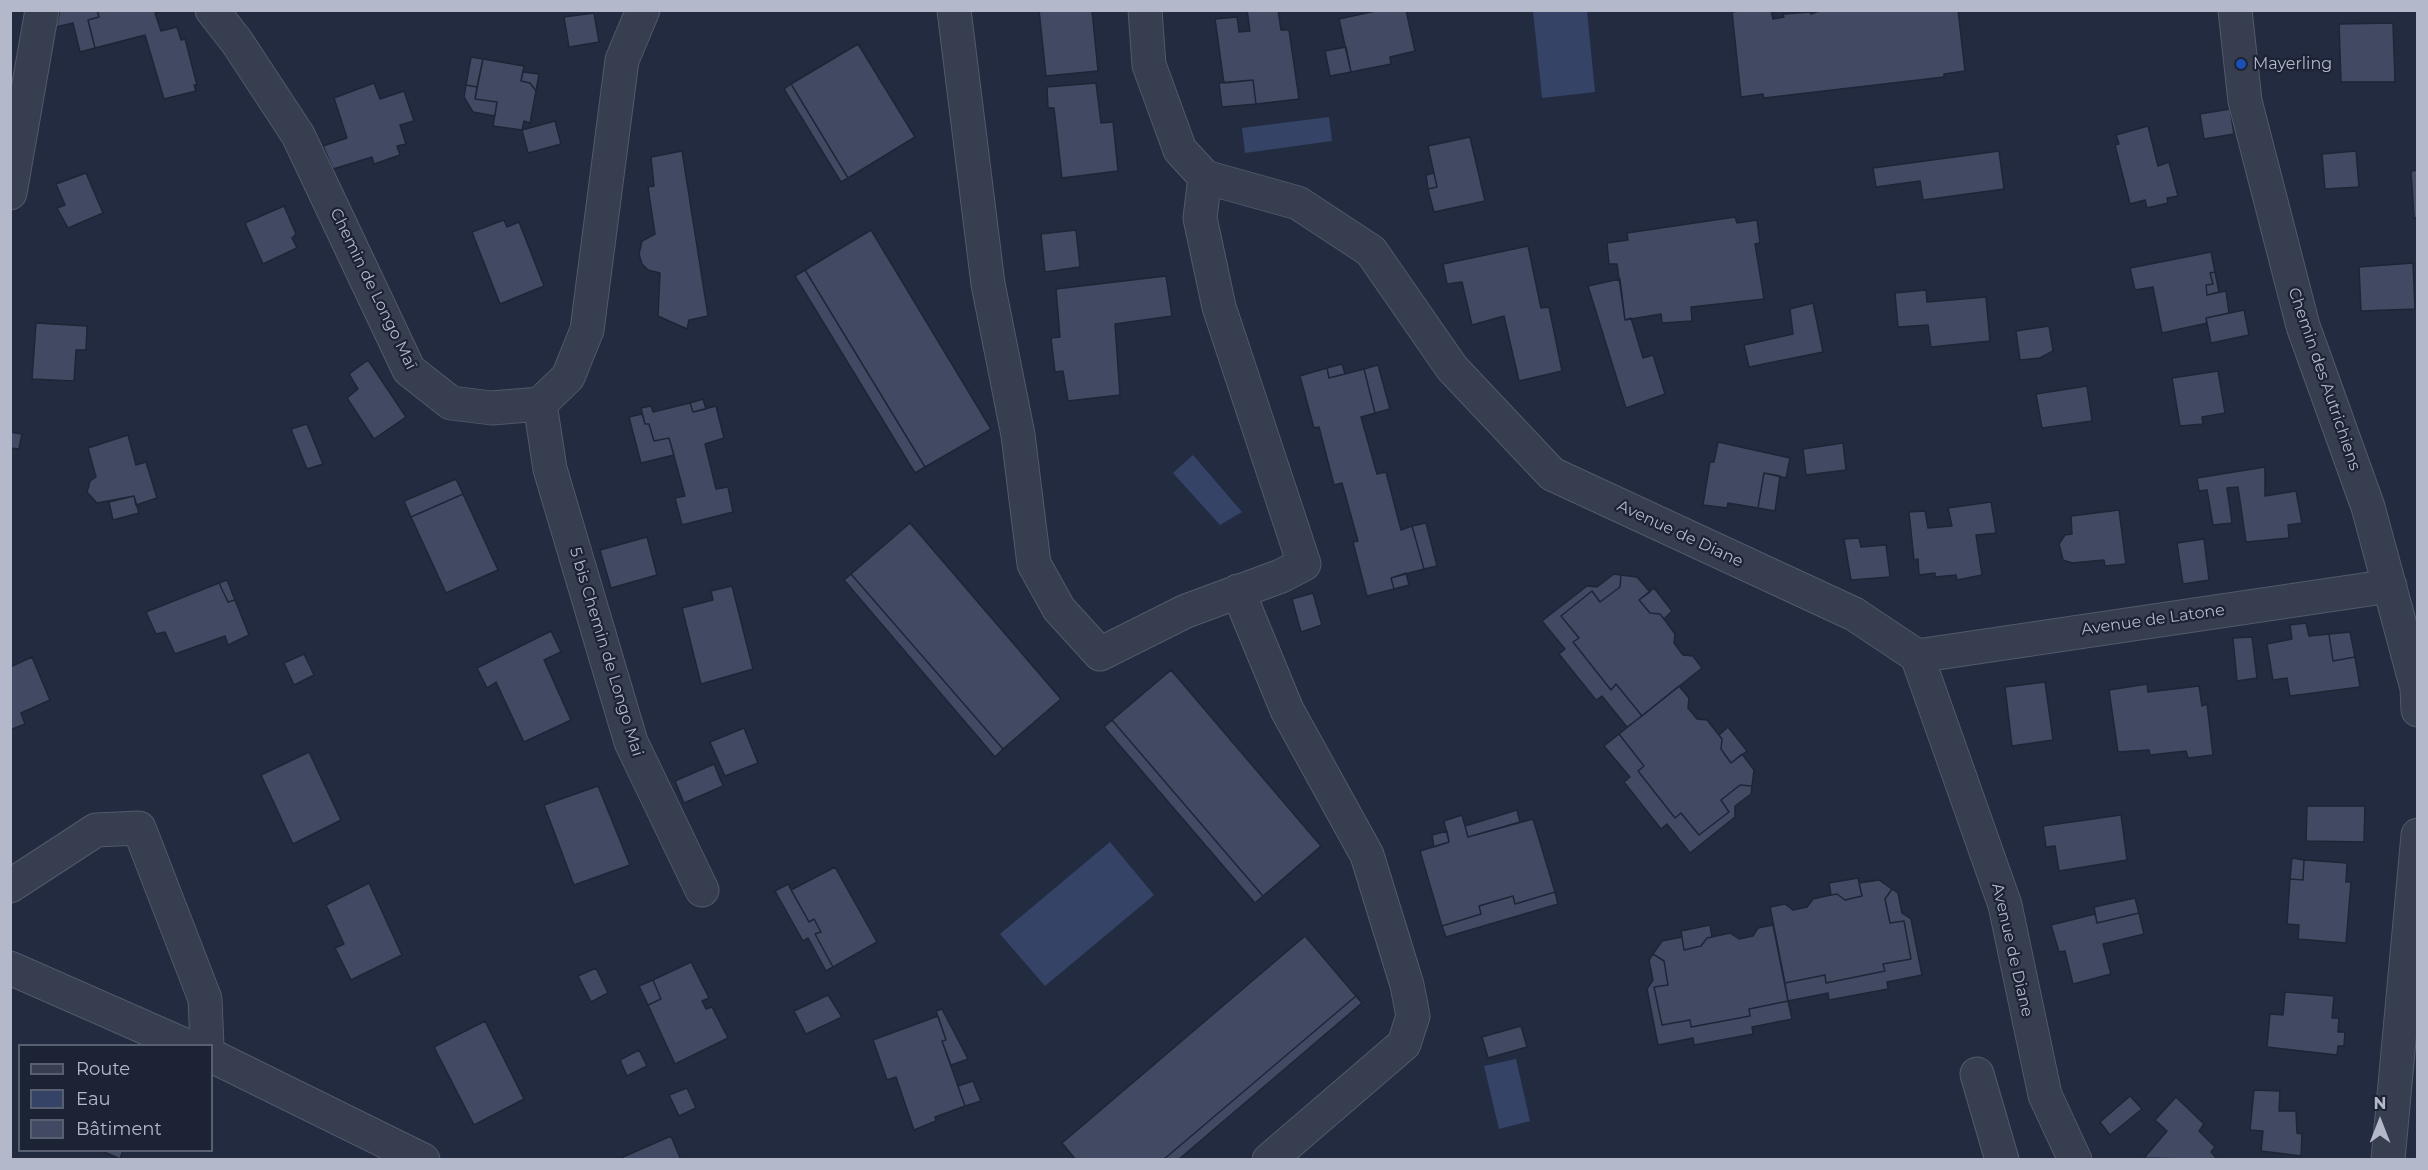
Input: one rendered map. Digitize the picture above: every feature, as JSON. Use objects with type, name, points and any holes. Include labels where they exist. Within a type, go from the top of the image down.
[{"type":"street","points":[[10,193],[42,10]]},
{"type":"street","name":"Chemin de Longo Maï","points":[[212,10],[237,42],[298,135],[409,370],[451,402],[492,408],[540,404]]},
{"type":"street","points":[[540,404],[568,377],[587,330],[622,60],[644,10]]},
{"type":"street","points":[[954,10],[988,284],[1018,435],[1034,564],[1059,609],[1100,654],[1186,610],[1281,576],[1304,564],[1219,307],[1200,218],[1205,177],[1180,150],[1149,65],[1145,10]]},
{"type":"street","name":"Chemin des Autrichiens","points":[[2235,10],[2245,101],[2303,326],[2368,507],[2416,688],[2418,710]]},
{"type":"street","name":"Avenue de Diane","points":[[1205,177],[1298,204],[1371,251],[1452,368],[1552,474],[1854,614],[1917,656],[2005,905],[2045,1095],[2075,1160]]},
{"type":"street","name":"5 bis Chemin de Longo Mai","points":[[540,404],[550,469],[631,742],[702,891]]},
{"type":"street","name":"Avenue de Latone","points":[[1917,656],[2390,586]]},
{"type":"street","points":[[1238,591],[1287,710],[1367,855],[1407,985],[1413,1016],[1404,1044],[1269,1160]]},
{"type":"street","points":[[10,886],[96,830],[139,828],[205,999],[207,1044]]},
{"type":"street","points":[[2388,1160],[2418,835]]},
{"type":"street","points":[[10,968],[182,1044]]},
{"type":"street","points":[[213,1056],[423,1160]]},
{"type":"street","points":[[1977,1074],[2002,1160]]},
{"type":"water","points":[[1533,11],[1587,11],[1595,92],[1542,98]]},
{"type":"water","points":[[1329,117],[1332,141],[1245,153],[1242,128]]},
{"type":"water","points":[[1193,455],[1242,512],[1220,525],[1173,473]]},
{"type":"water","points":[[1110,842],[1154,895],[1045,986],[1000,934]]},
{"type":"water","points":[[1516,1059],[1530,1121],[1499,1129],[1484,1066]]},
{"type":"building","points":[[60,10],[97,10],[99,17],[88,20],[95,48],[80,52],[73,23],[56,27]]},
{"type":"building","points":[[97,10],[167,10],[155,13],[161,31],[177,27],[181,40],[185,39],[197,85],[194,85],[196,91],[164,99],[145,35],[95,48],[88,20],[99,17]]},
{"type":"building","points":[[1039,10],[1092,10],[1098,71],[1046,76]]},
{"type":"building","points":[[1247,10],[1278,10],[1281,30],[1289,30],[1299,99],[1256,104],[1253,80],[1224,83],[1215,19],[1237,17],[1239,32],[1250,31]]},
{"type":"building","points":[[1380,10],[1406,10],[1415,51],[1390,57],[1391,64],[1351,72],[1339,19]]},
{"type":"building","points":[[1771,10],[1773,19],[1784,17],[1783,14],[1810,12],[1811,14],[1822,10],[1958,10],[1965,71],[1944,74],[1944,77],[1764,98],[1763,94],[1741,97],[1732,12]]},
{"type":"building","points":[[594,13],[599,42],[569,47],[564,17]]},
{"type":"building","points":[[2393,23],[2395,82],[2341,82],[2339,24]]},
{"type":"building","points":[[858,44],[915,137],[848,178],[791,84]]},
{"type":"building","points":[[1346,47],[1351,72],[1330,76],[1325,51]]},
{"type":"building","points":[[471,57],[483,59],[477,87],[466,85]]},
{"type":"building","points":[[483,59],[524,66],[521,81],[530,83],[536,91],[530,123],[524,121],[522,130],[493,126],[497,102],[475,99]]},
{"type":"building","points":[[523,72],[539,74],[536,91],[530,83],[521,81]]},
{"type":"building","points":[[1253,80],[1256,104],[1222,107],[1219,83]]},
{"type":"building","points":[[374,83],[380,99],[404,91],[414,121],[400,125],[406,144],[397,146],[400,155],[374,164],[372,157],[333,169],[323,146],[347,138],[334,98]]},
{"type":"building","points":[[1096,83],[1101,123],[1113,122],[1118,171],[1062,178],[1054,108],[1048,108],[1047,87]]},
{"type":"building","points":[[791,84],[848,178],[841,182],[784,89]]},
{"type":"building","points":[[466,85],[477,87],[475,99],[497,102],[495,116],[473,112],[464,97]]},
{"type":"building","points":[[2230,109],[2234,134],[2204,139],[2200,114]]},
{"type":"building","points":[[555,121],[561,144],[528,153],[522,130]]},
{"type":"building","points":[[2148,126],[2158,166],[2169,162],[2178,196],[2167,198],[2168,203],[2147,208],[2145,200],[2130,204],[2115,145],[2119,144],[2116,135]]},
{"type":"building","points":[[1470,137],[1485,201],[1434,212],[1428,189],[1437,187],[1428,146]]},
{"type":"building","points":[[682,151],[708,316],[689,320],[687,329],[658,316],[660,273],[648,270],[642,264],[639,254],[642,241],[655,234],[648,187],[654,186],[651,157]]},
{"type":"building","points":[[1999,151],[2004,189],[1923,200],[1920,181],[1876,187],[1873,168]]},
{"type":"building","points":[[2356,151],[2359,187],[2325,189],[2322,154]]},
{"type":"building","points":[[2418,170],[2418,217],[2414,218],[2411,171]]},
{"type":"building","points":[[86,173],[103,213],[68,228],[57,208],[65,205],[56,184]]},
{"type":"building","points":[[1434,173],[1437,187],[1428,189],[1426,175]]},
{"type":"building","points":[[284,206],[296,234],[292,238],[297,248],[263,264],[245,223]]},
{"type":"building","points":[[1735,217],[1737,223],[1757,220],[1760,243],[1755,244],[1764,299],[1691,307],[1692,321],[1662,323],[1661,314],[1625,320],[1617,264],[1609,264],[1607,243],[1628,240],[1627,233]]},
{"type":"building","points":[[504,220],[507,227],[519,222],[544,286],[500,304],[472,232]]},
{"type":"building","points":[[871,230],[991,429],[925,467],[805,270]]},
{"type":"building","points":[[1076,230],[1080,267],[1045,272],[1041,234]]},
{"type":"building","points":[[1528,246],[1541,308],[1549,307],[1562,371],[1519,381],[1504,316],[1472,325],[1462,282],[1447,284],[1443,264]]},
{"type":"building","points":[[2211,252],[2215,272],[2210,273],[2213,284],[2206,285],[2207,295],[2226,291],[2229,313],[2206,318],[2207,323],[2162,333],[2153,287],[2135,290],[2130,268]]},
{"type":"building","points":[[2413,263],[2415,309],[2361,311],[2359,267]]},
{"type":"building","points":[[805,270],[925,467],[915,473],[795,276]]},
{"type":"building","points":[[2215,272],[2219,292],[2207,295],[2206,285],[2213,284],[2210,273]]},
{"type":"building","points":[[1166,276],[1172,316],[1115,324],[1120,395],[1068,401],[1063,371],[1055,372],[1051,338],[1060,337],[1056,289]]},
{"type":"building","points":[[1620,279],[1625,320],[1631,318],[1643,358],[1653,355],[1665,394],[1626,408],[1588,286]]},
{"type":"building","points":[[1926,290],[1927,302],[1986,297],[1990,341],[1931,347],[1928,325],[1898,327],[1895,293]]},
{"type":"building","points":[[1813,303],[1823,352],[1749,367],[1744,345],[1793,334],[1790,309]]},
{"type":"building","points":[[2244,310],[2249,335],[2211,343],[2206,318]]},
{"type":"building","points":[[36,323],[87,326],[86,350],[76,350],[74,381],[32,379]]},
{"type":"building","points":[[2049,326],[2053,351],[2040,358],[2020,360],[2016,331]]},
{"type":"building","points":[[368,360],[406,417],[374,439],[347,398],[358,389],[349,374]]},
{"type":"building","points":[[1342,364],[1345,374],[1329,378],[1327,368]]},
{"type":"building","points":[[1378,365],[1390,409],[1375,413],[1364,369]]},
{"type":"building","points":[[1327,368],[1329,378],[1364,369],[1375,413],[1361,417],[1377,474],[1386,472],[1401,530],[1412,526],[1424,569],[1391,578],[1394,589],[1367,596],[1353,542],[1358,541],[1342,483],[1334,485],[1319,427],[1314,428],[1300,376]]},
{"type":"building","points":[[2218,371],[2225,413],[2202,417],[2203,424],[2180,426],[2172,378]]},
{"type":"building","points":[[2087,386],[2092,421],[2042,428],[2036,394]]},
{"type":"building","points":[[703,399],[706,409],[693,412],[690,403]]},
{"type":"building","points":[[690,403],[693,412],[716,406],[724,438],[705,444],[716,489],[728,487],[733,512],[682,525],[675,498],[685,496],[669,438],[654,441],[649,424],[645,424],[641,408],[651,406],[653,412]]},
{"type":"building","points":[[642,414],[645,424],[649,424],[654,441],[669,438],[674,455],[641,463],[629,417]]},
{"type":"building","points":[[307,424],[323,464],[307,469],[291,429]]},
{"type":"building","points":[[10,432],[22,434],[19,449],[10,448]]},
{"type":"building","points":[[128,435],[136,465],[146,462],[157,498],[136,505],[134,496],[97,503],[87,492],[90,481],[96,477],[88,448]]},
{"type":"building","points":[[1718,442],[1790,458],[1786,478],[1764,473],[1758,508],[1728,503],[1727,508],[1703,505],[1710,462],[1714,462]]},
{"type":"building","points":[[1843,443],[1846,470],[1806,475],[1803,449]]},
{"type":"building","points":[[2265,467],[2265,496],[2296,491],[2302,523],[2288,525],[2289,538],[2246,542],[2238,487],[2227,488],[2232,523],[2213,525],[2207,490],[2199,491],[2197,478]]},
{"type":"building","points":[[1764,473],[1780,476],[1775,511],[1758,508]]},
{"type":"building","points":[[456,479],[463,494],[411,517],[404,501]]},
{"type":"building","points":[[463,494],[498,570],[446,593],[411,517]]},
{"type":"building","points":[[134,496],[139,513],[113,520],[109,502]]},
{"type":"building","points":[[1991,502],[1996,533],[1976,535],[1982,575],[1957,580],[1956,575],[1935,577],[1935,573],[1919,575],[1918,559],[1914,560],[1909,512],[1925,511],[1928,528],[1952,526],[1948,508]]},
{"type":"building","points":[[2119,510],[2126,564],[2105,566],[2104,560],[2072,563],[2063,560],[2059,544],[2065,535],[2072,534],[2071,516]]},
{"type":"building","points":[[910,523],[1061,699],[1003,749],[851,574]]},
{"type":"building","points":[[1426,523],[1437,566],[1424,569],[1412,526]]},
{"type":"building","points":[[647,537],[657,575],[611,588],[600,550]]},
{"type":"building","points":[[1859,538],[1861,547],[1886,545],[1890,577],[1851,580],[1844,539]]},
{"type":"building","points":[[2204,539],[2209,580],[2183,584],[2177,543]]},
{"type":"building","points":[[1406,573],[1409,585],[1394,589],[1391,578]]},
{"type":"building","points":[[851,574],[1003,749],[995,757],[844,580]]},
{"type":"building","points":[[1614,574],[1621,575],[1620,587],[1600,602],[1592,591],[1561,616],[1579,638],[1573,642],[1611,690],[1616,684],[1642,716],[1627,727],[1602,696],[1596,700],[1559,654],[1565,649],[1542,621],[1587,586],[1597,587]]},
{"type":"building","points":[[1621,575],[1637,577],[1650,592],[1639,600],[1650,613],[1660,614],[1675,634],[1674,643],[1683,655],[1693,656],[1702,668],[1642,716],[1616,684],[1611,690],[1573,642],[1579,638],[1561,616],[1592,591],[1600,602],[1620,587]]},
{"type":"building","points":[[227,580],[235,600],[228,602],[219,583]]},
{"type":"building","points":[[219,583],[228,602],[235,600],[249,635],[228,645],[225,636],[175,654],[165,632],[156,634],[146,612]]},
{"type":"building","points":[[732,586],[753,669],[701,684],[682,608],[713,600],[711,591]]},
{"type":"building","points":[[1654,588],[1672,611],[1664,619],[1660,614],[1650,613],[1639,600]]},
{"type":"building","points":[[1313,593],[1322,625],[1301,632],[1292,599]]},
{"type":"building","points":[[2306,623],[2309,636],[2329,634],[2333,661],[2355,657],[2360,687],[2290,696],[2287,678],[2273,680],[2267,644],[2292,639],[2290,625]]},
{"type":"building","points":[[551,631],[561,652],[544,660],[571,720],[524,742],[496,682],[487,688],[477,668]]},
{"type":"building","points":[[2350,632],[2355,657],[2333,661],[2329,634]]},
{"type":"building","points":[[2252,637],[2257,678],[2237,681],[2233,638]]},
{"type":"building","points":[[304,654],[314,675],[294,685],[284,663]]},
{"type":"building","points":[[32,657],[50,700],[21,713],[25,724],[10,730],[10,667]]},
{"type":"building","points":[[1171,670],[1321,846],[1263,896],[1112,720]]},
{"type":"building","points":[[2045,682],[2053,740],[2012,746],[2005,687]]},
{"type":"building","points":[[2147,684],[2148,692],[2199,686],[2202,706],[2207,704],[2213,755],[2188,758],[2186,751],[2150,755],[2149,750],[2118,752],[2109,690]]},
{"type":"building","points":[[1679,686],[1689,698],[1688,708],[1697,719],[1707,720],[1722,739],[1721,749],[1731,763],[1742,754],[1754,770],[1752,786],[1740,785],[1721,800],[1729,812],[1699,835],[1681,813],[1675,818],[1638,771],[1644,766],[1619,734]]},
{"type":"building","points":[[1112,720],[1263,896],[1255,903],[1104,727]]},
{"type":"building","points":[[1728,727],[1747,751],[1731,763],[1721,749],[1722,739],[1719,735]]},
{"type":"building","points":[[744,728],[758,763],[725,776],[710,742]]},
{"type":"building","points":[[1619,734],[1644,766],[1638,771],[1675,818],[1681,813],[1699,835],[1729,812],[1721,800],[1740,785],[1752,786],[1751,794],[1735,806],[1735,817],[1690,853],[1667,824],[1661,829],[1624,782],[1630,777],[1604,746]]},
{"type":"building","points":[[309,752],[341,820],[293,844],[261,775]]},
{"type":"building","points":[[714,764],[723,786],[684,803],[675,781]]},
{"type":"building","points":[[598,786],[630,865],[574,885],[544,805]]},
{"type":"building","points":[[2307,806],[2365,806],[2364,842],[2306,841]]},
{"type":"building","points":[[1517,810],[1520,822],[1468,837],[1465,826]]},
{"type":"building","points":[[1462,815],[1468,837],[1533,819],[1555,892],[1515,904],[1513,896],[1479,906],[1481,914],[1442,926],[1420,851],[1449,842],[1444,821]]},
{"type":"building","points":[[2121,815],[2127,860],[2059,871],[2055,846],[2046,847],[2043,826]]},
{"type":"building","points":[[1447,831],[1449,842],[1434,847],[1432,835]]},
{"type":"building","points":[[2292,858],[2304,860],[2303,880],[2290,879]]},
{"type":"building","points":[[2304,860],[2347,863],[2346,882],[2351,882],[2346,943],[2298,939],[2299,925],[2287,924],[2290,879],[2303,880]]},
{"type":"building","points":[[835,867],[877,942],[833,967],[815,934],[821,932],[814,919],[809,922],[791,890]]},
{"type":"building","points":[[1858,878],[1862,896],[1845,900],[1837,894],[1831,895],[1829,883]]},
{"type":"building","points":[[1879,880],[1892,889],[1885,899],[1890,923],[1904,921],[1911,959],[1883,964],[1885,971],[1826,983],[1825,975],[1785,983],[1770,907],[1785,904],[1793,910],[1807,907],[1813,899],[1831,895],[1837,894],[1845,900],[1862,896],[1859,883]]},
{"type":"building","points":[[369,883],[402,955],[351,980],[335,948],[344,944],[326,905]]},
{"type":"building","points":[[788,884],[809,922],[814,919],[821,932],[815,934],[833,967],[826,971],[808,938],[803,941],[775,891]]},
{"type":"building","points":[[1892,889],[1898,893],[1902,913],[1911,919],[1922,975],[1887,982],[1888,989],[1829,1000],[1828,993],[1788,1001],[1785,983],[1825,975],[1826,983],[1885,971],[1883,964],[1911,959],[1904,921],[1890,923],[1885,899]]},
{"type":"building","points":[[1555,892],[1558,904],[1446,937],[1442,926],[1481,914],[1479,906],[1513,896],[1515,904]]},
{"type":"building","points":[[2135,898],[2139,913],[2097,923],[2094,907]]},
{"type":"building","points":[[2139,913],[2144,934],[2103,944],[2111,974],[2073,984],[2065,951],[2059,952],[2051,925],[2095,914],[2097,923]]},
{"type":"building","points":[[1710,925],[1712,937],[1707,938],[1701,946],[1684,950],[1681,931]]},
{"type":"building","points":[[1773,925],[1788,1001],[1749,1009],[1750,1016],[1691,1027],[1690,1020],[1662,1025],[1654,987],[1668,985],[1664,961],[1653,954],[1662,941],[1682,937],[1684,950],[1701,946],[1707,938],[1730,933],[1739,939],[1753,936],[1758,928]]},
{"type":"building","points":[[1305,936],[1356,996],[1163,1160],[1076,1160],[1062,1143]]},
{"type":"building","points":[[1653,954],[1664,961],[1668,985],[1654,987],[1662,1025],[1690,1020],[1691,1027],[1750,1016],[1749,1009],[1788,1001],[1792,1019],[1752,1027],[1753,1034],[1694,1045],[1693,1038],[1658,1045],[1647,989],[1653,980],[1649,960]]},
{"type":"building","points":[[691,962],[709,998],[702,1001],[706,1009],[712,1007],[728,1038],[675,1064],[648,1005],[661,999],[653,980]]},
{"type":"building","points":[[596,968],[608,993],[591,1002],[578,976]]},
{"type":"building","points":[[653,980],[661,999],[648,1005],[639,986]]},
{"type":"building","points":[[2285,992],[2334,996],[2332,1018],[2339,1018],[2338,1032],[2345,1032],[2344,1046],[2338,1046],[2337,1055],[2267,1047],[2270,1014],[2283,1015]]},
{"type":"building","points":[[828,995],[842,1017],[806,1034],[794,1011]]},
{"type":"building","points":[[1356,996],[1362,1003],[1178,1160],[1163,1160]]},
{"type":"building","points":[[942,1009],[968,1059],[951,1065],[942,1041],[946,1040],[936,1011]]},
{"type":"building","points":[[938,1016],[946,1040],[942,1041],[965,1106],[935,1117],[936,1121],[914,1130],[896,1077],[887,1080],[873,1040]]},
{"type":"building","points":[[485,1021],[524,1099],[474,1125],[434,1047]]},
{"type":"building","points":[[1521,1026],[1527,1047],[1488,1058],[1482,1037]]},
{"type":"building","points":[[639,1050],[647,1066],[627,1076],[620,1060]]},
{"type":"building","points":[[973,1081],[981,1101],[965,1106],[958,1086]]},
{"type":"building","points":[[687,1088],[696,1108],[679,1116],[669,1095]]},
{"type":"building","points":[[2254,1090],[2280,1091],[2279,1111],[2296,1111],[2297,1133],[2302,1134],[2301,1156],[2261,1151],[2263,1131],[2250,1130]]},
{"type":"building","points":[[2130,1096],[2142,1109],[2110,1135],[2100,1122]]},
{"type":"building","points":[[2176,1097],[2204,1124],[2199,1131],[2215,1147],[2211,1152],[2218,1160],[2144,1158],[2167,1131],[2155,1120]]},
{"type":"building","points":[[671,1136],[681,1160],[624,1160],[623,1157]]},
{"type":"building","points":[[104,1152],[122,1152],[120,1159]]},
{"type":"place","name":"Mayerling","points":[[2241,64]]}]
